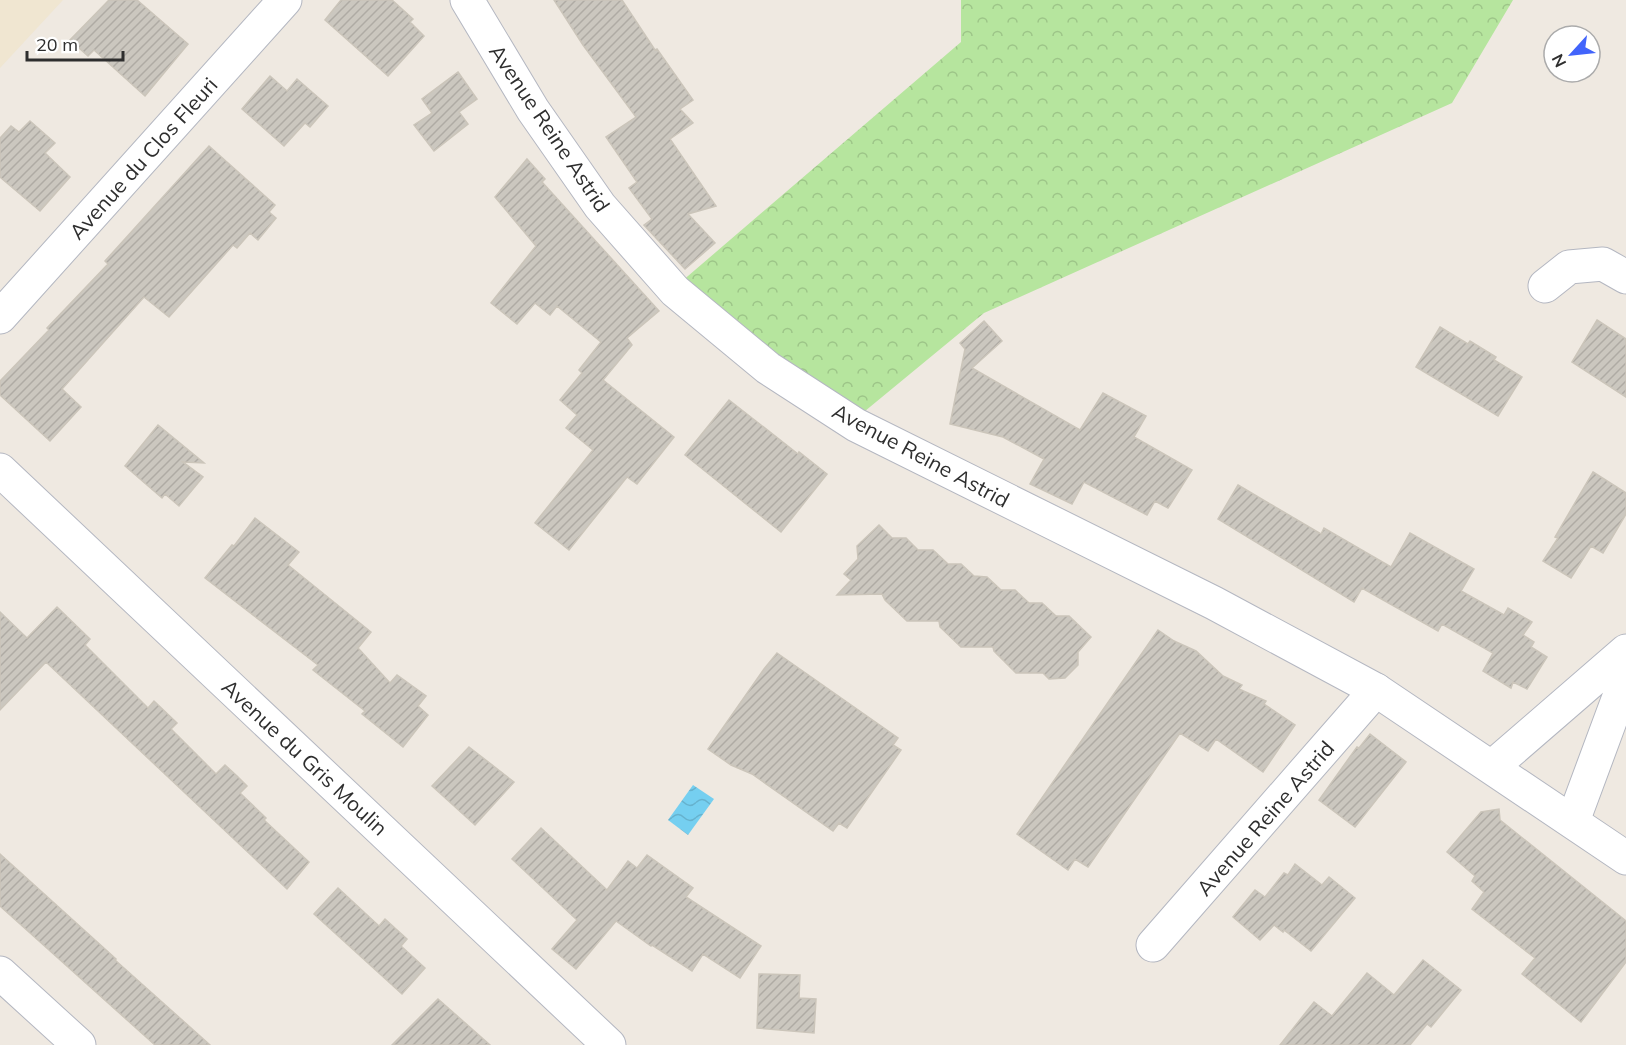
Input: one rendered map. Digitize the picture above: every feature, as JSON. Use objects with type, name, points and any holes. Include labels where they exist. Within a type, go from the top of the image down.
[{"type":"street","name":"Avenue du Clos Fleuri","points":[[0,317],[285,0]]},
{"type":"street","name":"Avenue Reine Astrid","points":[[467,0],[533,110],[600,206],[675,291],[768,368],[855,425],[1214,603],[1376,690],[1626,858]]},
{"type":"street","points":[[1545,286],[1569,267],[1603,264],[1626,277]]},
{"type":"street","name":"Avenue du Gris Moulin","points":[[3,477],[609,1045]]},
{"type":"street","points":[[1492,767],[1626,651]]},
{"type":"street","points":[[1573,821],[1626,678]]},
{"type":"street","name":"Avenue Reine Astrid","points":[[1153,945],[1376,690]]},
{"type":"street","points":[[0,973],[79,1045]]},
{"type":"shaded area","points":[[0,0],[63,0],[0,68]]},
{"type":"green space","points":[[961,0],[1513,0],[1452,103],[984,313],[859,416],[681,282],[961,42]]},
{"type":"water","points":[[693,785],[714,799],[688,835],[668,820]]},
{"type":"building","points":[[109,0],[137,0],[188,44],[145,96],[94,50],[88,56],[70,40]]},
{"type":"building","points":[[341,0],[392,0],[413,19],[410,22],[424,36],[388,76],[325,20]]},
{"type":"building","points":[[554,0],[622,0],[655,50],[657,49],[693,100],[680,109],[693,123],[670,139],[716,206],[688,214],[715,243],[685,269],[644,225],[652,219],[629,188],[637,182],[606,137],[636,117],[583,45]]},
{"type":"building","points":[[458,72],[477,99],[459,112],[468,124],[434,151],[414,125],[432,113],[422,99]]},
{"type":"building","points":[[270,76],[287,91],[297,79],[328,106],[310,127],[305,123],[284,146],[242,109]]},
{"type":"building","points":[[30,121],[55,143],[45,153],[70,177],[40,211],[0,177],[0,138],[11,126],[19,132]]},
{"type":"building","points":[[209,146],[275,205],[269,212],[276,218],[258,240],[250,233],[237,248],[233,245],[169,317],[144,297],[62,389],[81,407],[50,441],[0,395],[0,381],[108,264],[105,261]]},
{"type":"building","points":[[527,159],[545,179],[542,182],[659,311],[627,338],[632,345],[603,380],[674,437],[637,484],[627,477],[569,550],[535,523],[593,450],[566,428],[577,415],[560,400],[582,373],[579,370],[601,342],[557,306],[550,315],[535,303],[517,324],[491,303],[536,246],[495,197]]},
{"type":"building","points":[[1597,320],[1626,339],[1626,397],[1572,362]]},
{"type":"building","points":[[984,321],[1002,341],[972,368],[1080,430],[1103,393],[1146,416],[1134,437],[1192,470],[1168,508],[1155,501],[1147,515],[1084,482],[1072,504],[1030,484],[1044,459],[1003,437],[950,424],[965,349],[960,343]]},
{"type":"building","points":[[1440,327],[1468,344],[1470,341],[1496,357],[1494,360],[1522,377],[1498,416],[1416,367]]},
{"type":"building","points":[[729,400],[827,474],[781,532],[685,455]]},
{"type":"building","points":[[158,425],[204,463],[183,462],[203,477],[179,506],[165,494],[162,498],[125,466]]},
{"type":"building","points":[[1593,472],[1626,493],[1626,514],[1603,553],[1591,546],[1571,578],[1543,561],[1558,538],[1555,537]]},
{"type":"building","points":[[1238,485],[1321,534],[1324,528],[1391,567],[1410,533],[1474,569],[1461,591],[1504,615],[1508,608],[1532,622],[1523,635],[1534,642],[1531,647],[1547,657],[1527,689],[1513,682],[1511,688],[1483,671],[1493,653],[1442,624],[1438,631],[1362,588],[1354,602],[1218,519]]},
{"type":"building","points":[[255,518],[299,552],[288,565],[371,632],[358,648],[390,683],[397,675],[426,696],[418,706],[428,715],[403,747],[362,714],[365,711],[313,670],[318,665],[205,578]]},
{"type":"building","points":[[879,525],[892,538],[906,538],[918,550],[933,550],[948,564],[961,564],[974,576],[987,577],[1001,590],[1015,590],[1029,603],[1042,603],[1056,616],[1069,616],[1091,637],[1078,652],[1078,665],[1065,678],[1049,679],[1043,673],[1016,673],[994,651],[993,647],[961,647],[940,627],[939,621],[907,621],[885,600],[882,594],[837,595],[851,580],[844,574],[858,559],[857,546]]},
{"type":"building","points":[[57,607],[90,639],[85,645],[148,708],[154,701],[177,723],[171,729],[216,774],[225,765],[247,786],[240,793],[266,818],[264,820],[309,862],[287,889],[46,662],[0,710],[0,612],[27,638]]},
{"type":"building","points":[[1158,630],[1174,641],[1196,651],[1223,676],[1242,685],[1239,689],[1266,701],[1264,704],[1295,725],[1263,772],[1216,739],[1208,751],[1180,733],[1088,867],[1075,859],[1068,870],[1017,834]]},
{"type":"building","points":[[777,653],[898,738],[893,745],[901,750],[847,828],[839,823],[833,831],[752,774],[731,765],[708,749]]},
{"type":"building","points":[[1370,734],[1406,762],[1355,827],[1319,800],[1357,747],[1359,748]]},
{"type":"building","points":[[469,747],[514,782],[475,825],[432,786]]},
{"type":"building","points":[[1499,809],[1500,820],[1626,921],[1626,962],[1581,1022],[1522,974],[1535,958],[1472,909],[1484,892],[1472,881],[1475,876],[1447,852],[1481,812]]},
{"type":"building","points":[[541,828],[607,890],[628,861],[637,868],[647,855],[693,888],[686,897],[761,946],[740,978],[703,954],[692,971],[616,921],[576,969],[552,949],[577,920],[512,859]]},
{"type":"building","points":[[0,854],[210,1045],[155,1045],[0,906]]},
{"type":"building","points":[[1295,864],[1322,885],[1329,877],[1355,898],[1311,951],[1274,925],[1260,940],[1233,917],[1255,890],[1265,897],[1284,873],[1288,875]]},
{"type":"building","points":[[338,888],[379,926],[385,919],[407,939],[401,946],[425,968],[402,994],[314,914]]},
{"type":"building","points":[[1423,960],[1461,990],[1431,1027],[1427,1024],[1410,1045],[1280,1045],[1314,1002],[1332,1016],[1367,973],[1394,995]]},
{"type":"building","points":[[759,974],[800,975],[799,998],[816,999],[814,1033],[757,1028]]},
{"type":"building","points":[[438,999],[490,1045],[392,1045]]}]
